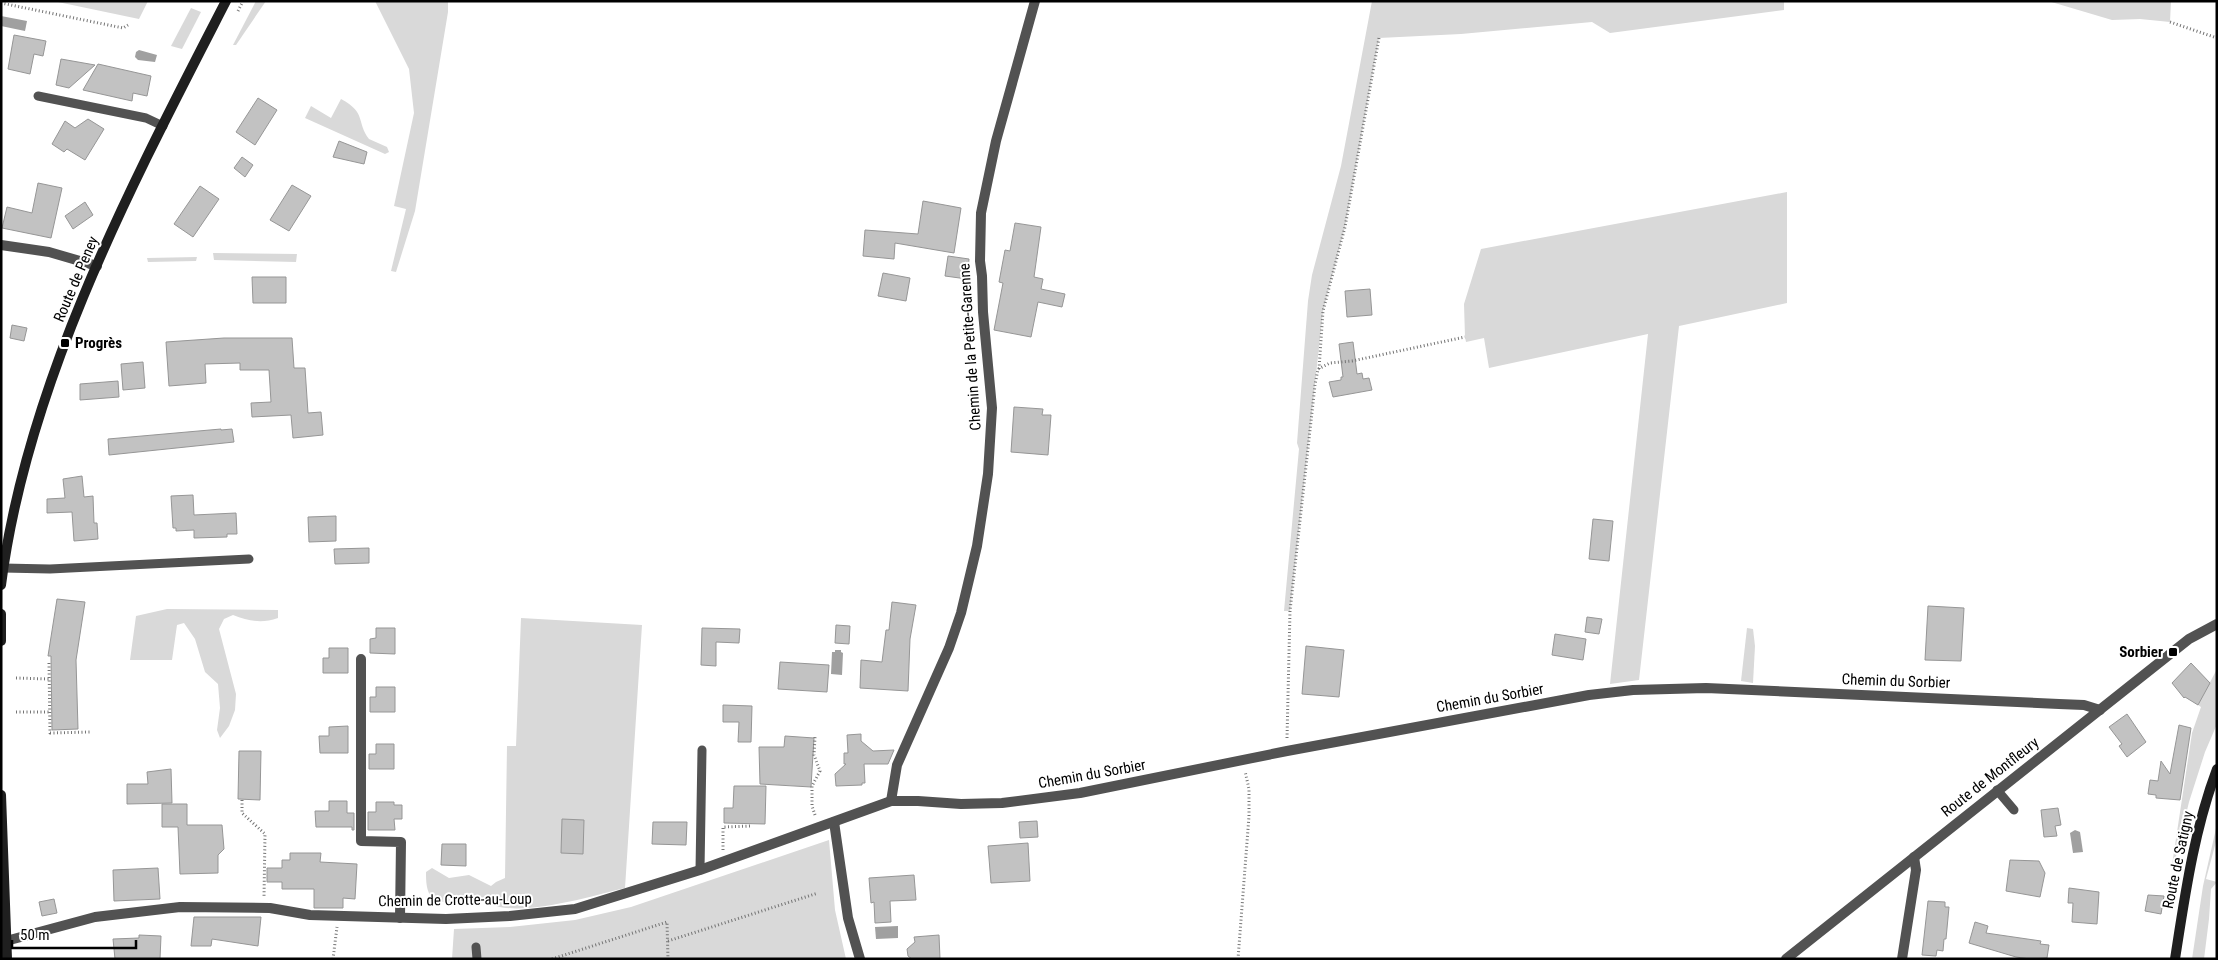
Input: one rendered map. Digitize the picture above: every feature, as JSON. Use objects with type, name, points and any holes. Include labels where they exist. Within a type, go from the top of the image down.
[{"type":"main road","name":"Route de Peney","points":[[1,585],[4,544],[44,405],[65,343],[97,266],[163,126],[226,1]]},
{"type":"main road","points":[[1,614],[1,641]]},
{"type":"main road","name":"Route de Satigny","points":[[2175,959],[2191,862],[2217,769]]},
{"type":"main road","points":[[1,795],[4,942],[7,959]]},
{"type":"street","name":"Chemin de la Petite-Garenne","points":[[891,801],[898,765],[949,648],[958,622],[977,546],[988,474],[992,408],[980,261],[981,213],[996,141],[1035,1]]},
{"type":"street","points":[[1,245],[49,252],[97,266]]},
{"type":"street","name":"Route de Montfleury","points":[[1786,959],[2188,640],[2217,624]]},
{"type":"street","points":[[361,659],[361,841],[401,842],[400,918]]},
{"type":"street","name":"Chemin du Sorbier","points":[[891,801],[961,804],[1044,799],[1287,751],[1589,695],[1667,688],[1954,698],[2078,705],[2100,710]]},
{"type":"street","name":"Chemin de Crotte-au-Loup","points":[[4,942],[73,922],[180,907],[264,908],[310,915],[400,918],[510,916],[575,909],[700,870],[891,801]]},
{"type":"street","points":[[834,822],[838,838],[848,918],[860,959]]},
{"type":"street","points":[[1902,959],[1916,870],[1914,857]]},
{"type":"lane","points":[[38,96],[146,118],[163,126]]},
{"type":"lane","points":[[3,568],[50,569],[249,559]]},
{"type":"lane","points":[[700,870],[702,750]]},
{"type":"lane","points":[[1997,790],[2014,810]]},
{"type":"lane","points":[[476,947],[477,959]]},
{"type":"path","points":[[1,3],[123,28],[128,25]]},
{"type":"path","points":[[2170,22],[2217,38]]},
{"type":"path","points":[[1287,751],[1290,610],[1323,310],[1345,227],[1379,38]]},
{"type":"path","points":[[1318,369],[1330,362],[1352,360],[1465,337]]},
{"type":"path","points":[[49,663],[50,733],[90,732]]},
{"type":"path","points":[[16,678],[49,679]]},
{"type":"path","points":[[16,712],[49,712]]},
{"type":"path","points":[[816,737],[814,755],[820,771],[812,786],[812,804],[820,827]]},
{"type":"path","points":[[1238,959],[1250,816],[1249,789],[1243,760]]},
{"type":"path","points":[[242,800],[242,813],[265,834],[264,908]]},
{"type":"path","points":[[723,861],[723,827],[752,826]]},
{"type":"path","points":[[668,941],[818,893]]},
{"type":"path","points":[[552,959],[667,922],[668,959]]},
{"type":"path","points":[[333,959],[336,936]]},
{"type":"shaded area","points":[[53,1],[148,1],[139,19]]},
{"type":"shaded area","points":[[256,1],[266,1],[236,45],[233,45]]},
{"type":"shaded area","points":[[375,1],[448,1],[448,12],[415,211],[396,272],[391,271],[406,209],[394,206],[414,113],[409,69]]},
{"type":"shaded area","points":[[1372,1],[1784,1],[1784,10],[1610,33],[1592,22],[1461,34],[1379,38],[1345,227],[1323,311],[1290,611],[1284,611],[1299,449],[1297,443],[1308,301],[1312,275],[1341,166]]},
{"type":"shaded area","points":[[2048,1],[2171,1],[2170,22],[2140,19],[2112,20]]},
{"type":"shaded area","points":[[191,8],[201,12],[182,49],[171,46]]},
{"type":"shaded area","points":[[1,16],[27,21],[25,31],[1,26]]},
{"type":"shaded area","points":[[139,50],[157,55],[155,62],[138,60],[135,57],[136,52]]},
{"type":"shaded area","points":[[341,99],[358,113],[369,139],[387,147],[389,152],[385,154],[305,118],[311,106],[331,118]]},
{"type":"shaded area","points":[[1787,192],[1787,303],[1679,326],[1639,680],[1610,684],[1648,334],[1489,368],[1484,338],[1466,342],[1465,337],[1464,304],[1481,249]]},
{"type":"shaded area","points":[[213,253],[297,254],[296,262],[214,260]]},
{"type":"shaded area","points":[[197,257],[196,261],[148,262],[147,258]]},
{"type":"shaded area","points":[[167,609],[278,610],[278,618],[266,621],[250,620],[233,615],[224,619],[219,629],[236,694],[235,710],[229,726],[220,738],[217,730],[220,708],[218,684],[205,672],[195,639],[184,623],[177,625],[172,660],[130,660],[136,616]]},
{"type":"shaded area","points":[[521,618],[642,625],[625,888],[574,901],[531,908],[496,906],[485,900],[459,903],[443,902],[433,898],[429,893],[426,872],[432,868],[449,878],[469,875],[491,886],[505,878],[507,746],[516,746]]},
{"type":"shaded area","points":[[1747,628],[1753,629],[1755,646],[1753,683],[1741,681]]},
{"type":"shaded area","points":[[835,650],[841,650],[843,653],[842,675],[831,674],[832,652],[835,652]]},
{"type":"shaded area","points":[[2217,669],[2217,724],[2205,752],[2189,802],[2174,865],[2172,865],[2192,733],[2201,707],[2198,705]]},
{"type":"shaded area","points":[[2217,824],[2217,838],[2206,879],[2217,882],[2211,889],[2204,959],[2192,959],[2203,886]]},
{"type":"shaded area","points":[[2075,830],[2080,832],[2083,852],[2073,853],[2070,833]]},
{"type":"shaded area","points":[[829,840],[835,910],[846,959],[452,959],[454,929],[510,927],[575,920],[631,907]]},
{"type":"shaded area","points":[[898,926],[898,938],[876,939],[875,927]]},
{"type":"building","points":[[14,35],[46,41],[43,56],[34,54],[30,74],[8,69]]},
{"type":"building","points":[[61,59],[95,65],[69,88],[56,85]]},
{"type":"building","points":[[98,64],[151,76],[147,96],[133,93],[132,101],[83,90]]},
{"type":"building","points":[[258,98],[277,110],[255,145],[236,132]]},
{"type":"building","points":[[88,119],[104,129],[85,160],[67,149],[64,152],[52,144],[65,121],[75,128]]},
{"type":"building","points":[[339,141],[367,152],[364,164],[333,157]]},
{"type":"building","points":[[242,157],[253,165],[245,177],[234,168]]},
{"type":"building","points":[[38,183],[62,188],[51,238],[2,228],[7,207],[32,213]]},
{"type":"building","points":[[292,185],[311,196],[289,231],[270,220]]},
{"type":"building","points":[[200,186],[219,199],[193,237],[174,224]]},
{"type":"building","points":[[923,201],[961,208],[954,253],[895,243],[894,259],[863,256],[865,230],[918,234]]},
{"type":"building","points":[[85,202],[93,215],[73,229],[65,216]]},
{"type":"building","points":[[1015,223],[1041,227],[1034,277],[1043,279],[1041,289],[1065,294],[1062,307],[1038,302],[1031,337],[994,330],[1003,283],[999,282],[1005,250],[1010,251]]},
{"type":"building","points":[[948,256],[969,259],[967,279],[945,276]]},
{"type":"building","points":[[883,273],[910,278],[906,301],[878,296]]},
{"type":"building","points":[[252,277],[286,277],[286,303],[253,303]]},
{"type":"building","points":[[1370,289],[1372,315],[1347,317],[1345,291]]},
{"type":"building","points":[[12,325],[27,328],[24,341],[10,338]]},
{"type":"building","points":[[224,338],[292,338],[294,368],[305,368],[308,413],[321,412],[323,435],[293,438],[291,415],[252,417],[251,403],[271,402],[269,370],[240,370],[240,363],[205,364],[206,383],[169,386],[166,342]]},
{"type":"building","points":[[1353,342],[1357,374],[1362,373],[1363,379],[1369,378],[1372,390],[1333,397],[1329,382],[1341,380],[1341,377],[1343,377],[1339,344]]},
{"type":"building","points":[[143,362],[145,388],[123,390],[121,364]]},
{"type":"building","points":[[118,381],[119,397],[80,400],[80,384]]},
{"type":"building","points":[[1014,407],[1043,409],[1042,415],[1051,415],[1048,455],[1011,452]]},
{"type":"building","points":[[232,429],[234,442],[109,455],[108,439]]},
{"type":"building","points":[[82,476],[84,497],[93,496],[94,523],[97,523],[98,539],[74,541],[72,512],[47,513],[47,499],[65,498],[63,479]]},
{"type":"building","points":[[193,495],[194,515],[236,513],[237,534],[227,534],[227,537],[194,538],[194,530],[176,531],[176,528],[173,528],[171,496]]},
{"type":"building","points":[[336,516],[336,541],[309,542],[308,517]]},
{"type":"building","points":[[1593,519],[1613,521],[1609,561],[1589,559]]},
{"type":"building","points":[[369,548],[369,563],[335,564],[334,549]]},
{"type":"building","points":[[57,599],[85,602],[76,660],[78,729],[52,730],[51,656],[48,656]]},
{"type":"building","points":[[892,602],[916,605],[910,639],[908,691],[860,688],[861,660],[882,662],[886,630],[889,630]]},
{"type":"building","points":[[1928,606],[1964,608],[1961,661],[1925,660]]},
{"type":"building","points":[[1587,617],[1602,619],[1599,634],[1585,632]]},
{"type":"building","points":[[836,625],[850,626],[849,644],[835,643]]},
{"type":"building","points":[[376,628],[395,628],[395,654],[370,653],[370,639],[376,638]]},
{"type":"building","points":[[702,628],[740,629],[739,643],[716,642],[716,666],[701,665]]},
{"type":"building","points":[[1555,634],[1586,639],[1583,660],[1552,655]]},
{"type":"building","points":[[1306,646],[1344,650],[1339,697],[1302,694]]},
{"type":"building","points":[[329,648],[348,648],[348,673],[323,673],[323,658],[329,658]]},
{"type":"building","points":[[780,662],[829,665],[827,692],[778,689]]},
{"type":"building","points":[[2191,663],[2210,683],[2198,705],[2184,698],[2172,683]]},
{"type":"building","points":[[376,687],[395,687],[395,712],[370,712],[370,697],[376,697]]},
{"type":"building","points":[[723,705],[752,706],[751,742],[738,742],[739,722],[723,722]]},
{"type":"building","points":[[2127,714],[2146,742],[2127,757],[2119,746],[2122,744],[2109,727]]},
{"type":"building","points":[[2179,725],[2191,728],[2180,800],[2156,798],[2156,795],[2148,794],[2150,780],[2158,781],[2161,761],[2170,774]]},
{"type":"building","points":[[348,726],[348,753],[320,753],[319,736],[329,736],[329,727]]},
{"type":"building","points":[[861,734],[861,741],[873,751],[894,750],[888,764],[864,764],[865,783],[862,783],[862,785],[836,786],[835,774],[846,764],[844,764],[844,753],[848,753],[847,735]]},
{"type":"building","points":[[785,736],[814,738],[811,787],[760,784],[759,747],[784,747]]},
{"type":"building","points":[[376,744],[394,744],[394,769],[369,769],[369,754],[376,754]]},
{"type":"building","points":[[239,751],[261,751],[260,800],[238,799]]},
{"type":"building","points":[[171,769],[172,803],[127,804],[127,784],[148,784],[147,772]]},
{"type":"building","points":[[734,786],[766,786],[765,824],[724,823],[724,808],[733,808]]},
{"type":"building","points":[[329,801],[347,801],[347,813],[354,813],[354,830],[352,830],[352,827],[316,827],[315,811],[329,811]]},
{"type":"building","points":[[376,802],[394,802],[394,805],[402,805],[402,819],[394,819],[395,830],[368,830],[368,812],[376,812]]},
{"type":"building","points":[[162,804],[187,804],[187,825],[222,825],[224,849],[218,855],[218,873],[180,874],[178,827],[162,827]]},
{"type":"building","points":[[2058,808],[2061,825],[2055,826],[2057,836],[2044,837],[2041,810]]},
{"type":"building","points":[[562,819],[584,820],[583,854],[561,853]]},
{"type":"building","points":[[1037,821],[1038,837],[1020,838],[1019,822]]},
{"type":"building","points":[[653,822],[687,822],[686,845],[652,844]]},
{"type":"building","points":[[1028,843],[1030,881],[991,883],[988,846]]},
{"type":"building","points":[[442,844],[466,844],[466,866],[441,865]]},
{"type":"building","points":[[290,853],[321,853],[320,862],[357,864],[355,899],[343,898],[343,908],[314,908],[314,889],[282,889],[282,882],[267,882],[267,868],[282,868],[282,860],[290,860]]},
{"type":"building","points":[[2010,860],[2039,861],[2045,873],[2040,897],[2006,891]]},
{"type":"building","points":[[158,868],[160,899],[114,901],[113,870]]},
{"type":"building","points":[[914,875],[916,900],[890,901],[891,922],[875,923],[874,902],[871,903],[869,878]]},
{"type":"building","points":[[2069,888],[2099,892],[2097,924],[2072,922],[2073,903],[2068,903]]},
{"type":"building","points":[[2148,895],[2164,896],[2161,914],[2145,911]]},
{"type":"building","points":[[54,899],[57,913],[42,916],[39,902]]},
{"type":"building","points":[[1928,901],[1945,902],[1945,907],[1949,907],[1943,951],[1937,950],[1936,956],[1922,955]]},
{"type":"building","points":[[194,917],[261,917],[258,946],[212,939],[211,946],[191,946]]},
{"type":"building","points":[[1975,922],[1988,926],[1986,933],[2041,941],[2040,944],[2049,945],[2047,958],[2030,959],[2016,957],[1969,943]]},
{"type":"building","points":[[139,935],[161,936],[160,959],[115,959],[113,939],[139,938]]},
{"type":"building","points":[[939,935],[940,959],[912,959],[908,956],[907,949],[915,942],[914,937]]},
{"type":"place","name":"Progrès","points":[[65,343]]},
{"type":"place","name":"Sorbier","points":[[2173,652]]}]
